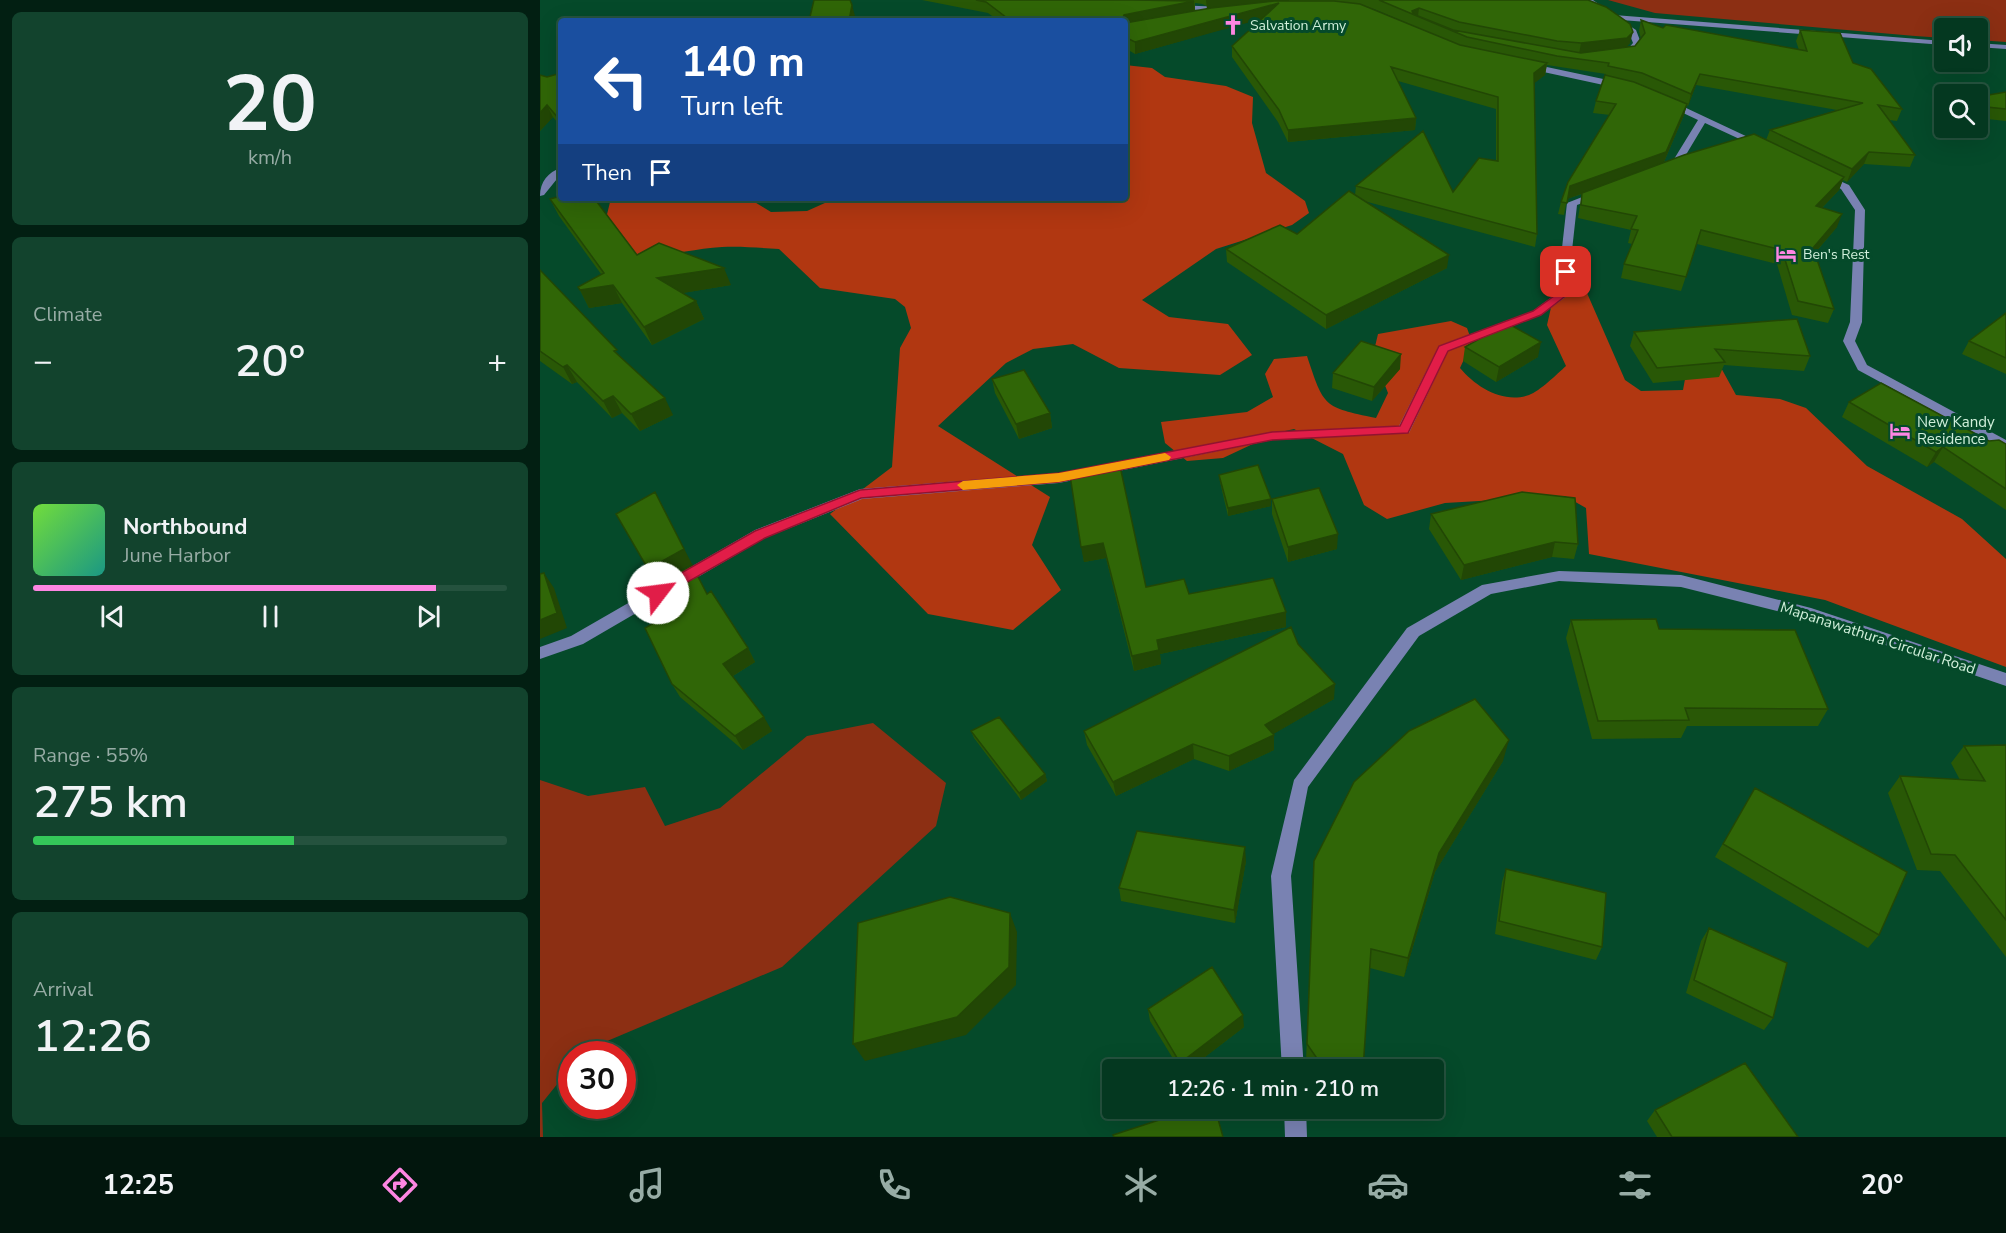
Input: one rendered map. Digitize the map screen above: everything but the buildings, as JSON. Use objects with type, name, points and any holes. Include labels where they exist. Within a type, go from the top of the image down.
[{"type":"street","points":[[1588,0],[1616,17],[1633,32],[1637,44],[1629,53],[1619,55]]},
{"type":"street","points":[[1162,7],[1229,9]]},
{"type":"street","points":[[1183,18],[1241,8]]},
{"type":"street","points":[[1616,17],[1934,42]]},
{"type":"street","points":[[1988,46],[2006,47]]},
{"type":"street","points":[[1521,64],[1635,89]]},
{"type":"street","points":[[1655,97],[1774,152]]},
{"type":"street","points":[[1654,173],[1675,166],[1703,118]]},
{"type":"street","points":[[540,193],[558,172]]},
{"type":"street","points":[[1815,172],[1845,187],[1860,210],[1856,322],[1849,341],[1862,367],[2006,446]]},
{"type":"street","points":[[540,653],[577,640],[760,534],[860,494],[1059,478],[1272,436],[1404,430],[1443,349],[1537,313],[1563,294],[1572,203],[1613,188]]},
{"type":"street","name":"Mapanawathura Circular Road","points":[[1292,1059],[1281,876],[1300,785],[1413,632],[1487,589],[1559,576],[1681,581],[1811,614],[2006,680]]},
{"type":"street","points":[[1295,1119],[1296,1137]]},
{"type":"shaded area","points":[[1608,0],[2006,0],[2006,42],[1988,41],[1988,18],[1934,18],[1934,37],[1655,13]]},
{"type":"shaded area","points":[[1128,65],[1152,68],[1165,77],[1226,86],[1253,97],[1252,123],[1266,173],[1305,201],[1309,213],[1292,225],[1216,249],[1142,300],[1169,317],[1228,324],[1252,355],[1220,375],[1119,368],[1073,344],[1033,349],[1006,363],[938,426],[1050,497],[1032,545],[1061,590],[1013,630],[928,614],[830,514],[892,467],[900,348],[911,328],[905,307],[895,299],[820,288],[779,249],[722,247],[645,255],[615,248],[601,239],[610,201],[753,201],[771,212],[807,211],[829,201],[1128,201]]},
{"type":"shaded area","points":[[1566,277],[1580,277],[1625,380],[1641,391],[1683,390],[1690,352],[1714,355],[1736,395],[1780,399],[1806,408],[1867,466],[1962,519],[2006,559],[2006,667],[1825,600],[1589,554],[1586,508],[1565,496],[1445,503],[1387,519],[1364,505],[1343,454],[1294,429],[1276,433],[1223,458],[1187,461],[1165,443],[1161,422],[1247,412],[1273,397],[1265,374],[1274,359],[1307,356],[1322,395],[1328,402],[1345,411],[1376,418],[1388,393],[1373,355],[1378,334],[1451,321],[1467,328],[1472,342],[1460,368],[1466,375],[1482,387],[1500,395],[1519,397],[1529,395],[1566,366],[1547,325],[1555,290]]},
{"type":"shaded area","points":[[873,723],[946,783],[936,826],[782,967],[607,1041],[558,1041],[558,1083],[542,1103],[543,1137],[540,1137],[540,780],[588,796],[645,787],[665,826],[720,808],[807,736]]},
{"type":"slow traffic","points":[[963,485],[1059,478],[1165,457]]},
{"type":"place","name":"Salvation Army","points":[[1233,25]]},
{"type":"place","name":"Ben's Rest","points":[[1786,254]]},
{"type":"place","name":"New Kandy Residence","points":[[1900,431]]},
{"type":"route","points":[[658,593],[760,534],[860,494],[1059,478],[1272,436],[1404,430],[1443,349],[1537,313],[1563,294],[1566,272]]}]
